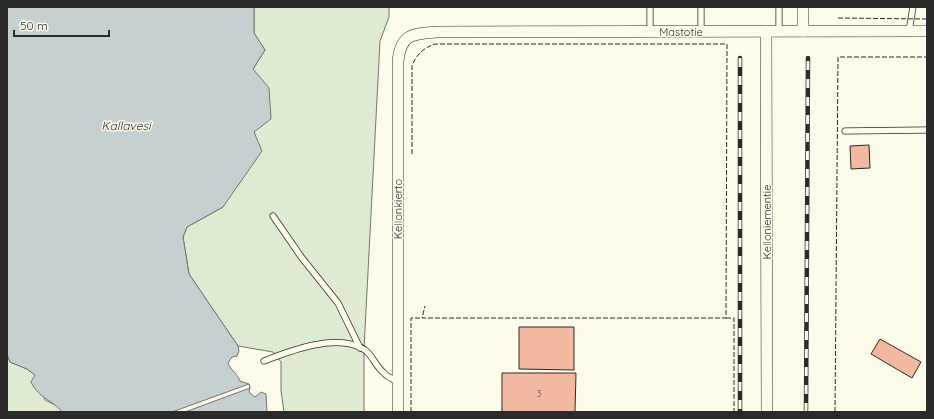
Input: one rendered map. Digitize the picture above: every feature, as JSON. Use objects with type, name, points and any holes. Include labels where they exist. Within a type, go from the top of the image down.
[{"type":"street","points":[[803,7],[803,31]]},
{"type":"street","name":"Kelloniementie","points":[[766,31],[767,412]]},
{"type":"street","name":"Mastotie","points":[[436,32],[927,31]]},
{"type":"street","name":"Kellonkierto","points":[[398,412],[399,50],[404,40],[412,35],[436,32]]},
{"type":"lane","points":[[650,7],[650,32]]},
{"type":"lane","points":[[701,7],[701,32]]},
{"type":"lane","points":[[779,7],[779,31]]},
{"type":"lane","points":[[909,31],[913,7]]},
{"type":"lane","points":[[845,131],[927,130]]},
{"type":"lane","points":[[274,216],[302,258],[338,303],[360,348]]},
{"type":"lane","points":[[264,361],[312,344],[348,344],[364,349],[384,373],[397,381]]},
{"type":"green space","points":[[254,7],[389,7],[389,17],[380,41],[364,349],[364,412],[284,412],[281,391],[281,362],[273,352],[238,346],[189,274],[183,237],[187,227],[223,207],[254,132],[253,69],[265,50],[254,33]]},
{"type":"green space","points":[[7,354],[10,362],[27,369],[35,375],[45,400],[59,407],[62,412],[7,412]]},
{"type":"water","name":"Kallavesi","points":[[7,7],[254,7],[254,33],[265,50],[253,69],[269,88],[271,119],[254,132],[262,151],[223,207],[187,227],[183,237],[189,274],[238,346],[239,351],[237,356],[232,357],[228,363],[229,366],[240,381],[249,384],[249,392],[255,397],[261,392],[266,394],[267,412],[62,412],[54,404],[42,396],[35,388],[31,382],[35,375],[27,369],[10,362],[7,354]]},
{"type":"pier","points":[[249,384],[250,388],[185,412],[172,412]]},
{"type":"building","points":[[869,145],[870,168],[851,169],[850,146]]},
{"type":"building","points":[[519,327],[574,327],[574,370],[519,369]]},
{"type":"building","points":[[880,339],[921,362],[912,378],[871,354]]},
{"type":"building","points":[[502,373],[576,373],[575,412],[502,412]]},
{"type":"railway","points":[[740,58],[740,412]]},
{"type":"railway","points":[[806,412],[808,58]]},
{"type":"fence","points":[[838,18],[927,19]]},
{"type":"fence","points":[[412,154],[412,66],[420,52],[435,44],[727,44],[726,318],[422,318],[425,306]]},
{"type":"fence","points":[[835,412],[838,57],[927,57]]},
{"type":"fence","points":[[411,412],[411,318],[422,318]]},
{"type":"fence","points":[[726,318],[734,318],[734,412]]}]
